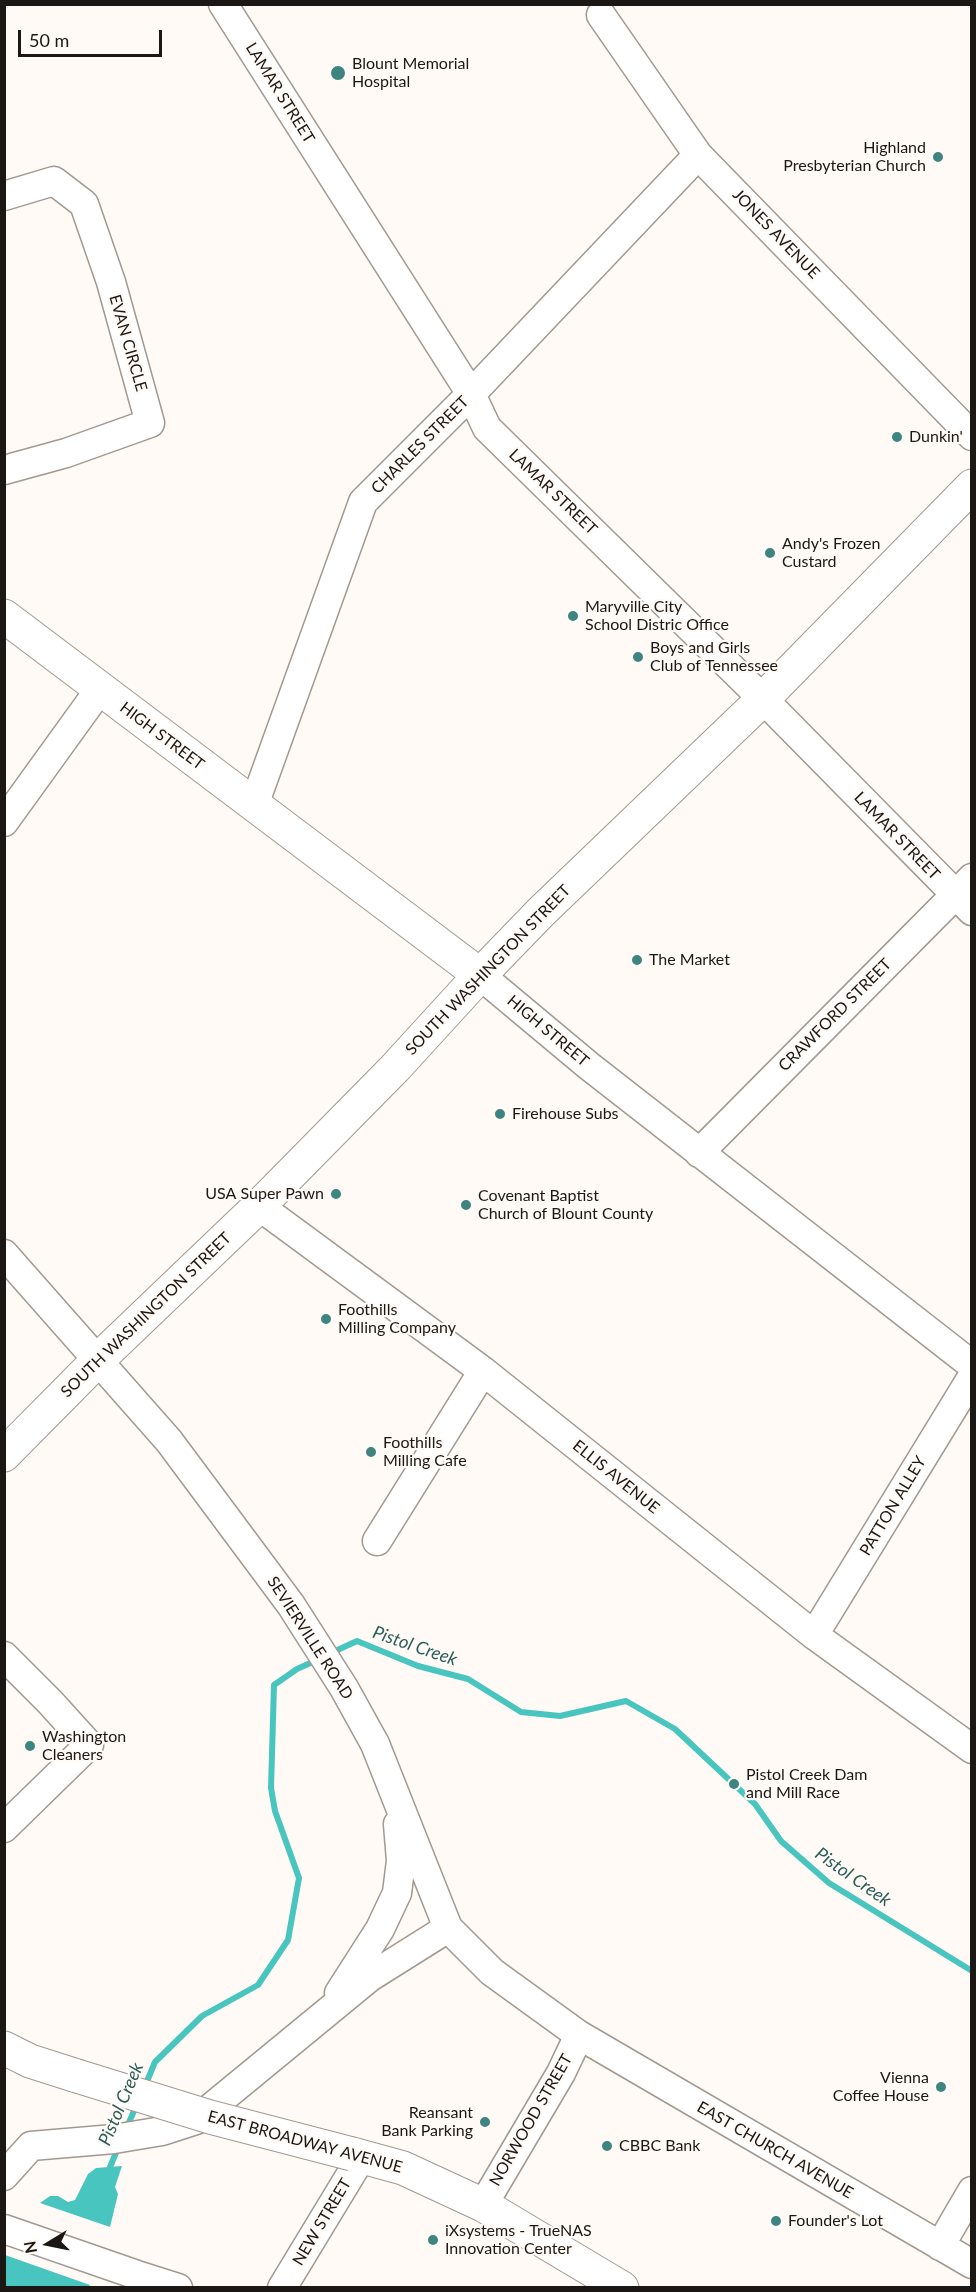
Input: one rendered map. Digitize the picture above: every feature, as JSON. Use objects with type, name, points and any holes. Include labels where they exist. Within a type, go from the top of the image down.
[{"type":"main road","name":"SOUTH WASHINGTON STREET","points":[[4,1455],[99,1359],[259,1206],[395,1068],[541,912],[550,906],[651,805],[763,699],[972,486]]},
{"type":"main road","name":"HIGH STREET","points":[[4,615],[480,975]]},
{"type":"main road","name":"EAST BROADWAY AVENUE","points":[[4,2049],[30,2061],[210,2117],[403,2168],[483,2205],[622,2288]]},
{"type":"street","name":"LAMAR STREET","points":[[223,4],[471,394],[487,428],[966,894]]},
{"type":"street","name":"JONES AVENUE","points":[[601,15],[698,154],[972,436]]},
{"type":"street","name":"CHARLES STREET","points":[[254,805],[363,502],[471,394],[698,154]]},
{"type":"street","name":"EVAN CIRCLE","points":[[4,196],[54,181],[84,204],[111,282],[150,423],[66,453],[4,470]]},
{"type":"street","points":[[4,822],[100,689]]},
{"type":"street","name":"CRAWFORD STREET","points":[[699,1153],[966,894]]},
{"type":"street","name":"HIGH STREET","points":[[480,975],[581,1060],[972,1365]]},
{"type":"street","name":"ELLIS AVENUE","points":[[259,1206],[483,1371],[814,1635],[972,1749]]},
{"type":"street","name":"SEVIERVILLE ROAD","points":[[4,1254],[169,1441],[291,1605],[344,1688],[375,1744],[448,1928],[492,1972],[579,2035]]},
{"type":"street","points":[[377,1541],[483,1371]]},
{"type":"street","name":"PATTON ALLEY","points":[[814,1635],[972,1377]]},
{"type":"street","points":[[4,1656],[89,1745],[4,1828]]},
{"type":"street","points":[[326,2013],[380,1929],[397,1893],[401,1861],[397,1798]]},
{"type":"street","points":[[4,2176],[31,2146],[114,2139],[162,2131],[196,2120],[370,1977],[448,1928]]},
{"type":"street","name":"NORWOOD STREET","points":[[483,2205],[561,2073],[579,2035]]},
{"type":"street","name":"EAST CHURCH AVENUE","points":[[579,2035],[972,2264]]},
{"type":"street","name":"NEW STREET","points":[[282,2288],[357,2155]]},
{"type":"street","points":[[940,2246],[972,2192]]},
{"type":"street","points":[[4,2229],[137,2276],[178,2288]]},
{"type":"water","points":[[122,2166],[115,2187],[118,2194],[110,2227],[40,2203],[50,2196],[58,2196],[68,2202],[75,2200],[88,2174],[96,2168]]},
{"type":"water","points":[[5,2255],[90,2285],[88,2288],[5,2287]]},
{"type":"waterway","name":"Pistol Creek","points":[[331,1653],[357,1641],[418,1666],[468,1679],[521,1712],[560,1716],[626,1701],[675,1729],[755,1804],[781,1841],[829,1883],[972,1971]]},
{"type":"waterway","name":"Pistol Creek","points":[[145,2086],[155,2062],[202,2016],[258,1985],[288,1940],[299,1878],[275,1811],[271,1788],[274,1685],[297,1669],[317,1660]]},
{"type":"waterway","name":"Pistol Creek","points":[[127,2127],[137,2104]]},
{"type":"waterway","name":"Pistol Creek","points":[[110,2167],[118,2148]]},
{"type":"place","name":"Blount Memorial Hospital","points":[[338,73]]},
{"type":"place","name":"Highland Presbyterian Church","points":[[938,157]]},
{"type":"place","name":"Dunkin'","points":[[897,437]]},
{"type":"place","name":"Andy's Frozen Custard","points":[[770,553]]},
{"type":"place","name":"Maryville City School Distric Office","points":[[573,616]]},
{"type":"place","name":"Boys and Girls Club of Tennessee","points":[[638,657]]},
{"type":"place","name":"The Market","points":[[637,960]]},
{"type":"place","name":"Firehouse Subs","points":[[500,1114]]},
{"type":"place","name":"USA Super Pawn","points":[[336,1194]]},
{"type":"place","name":"Covenant Baptist Church of Blount County","points":[[466,1205]]},
{"type":"place","name":"Foothills Milling Company","points":[[326,1319]]},
{"type":"place","name":"Foothills Milling Cafe","points":[[371,1452]]},
{"type":"place","name":"Washington Cleaners","points":[[30,1746]]},
{"type":"place","name":"Pistol Creek Dam and Mill Race","points":[[734,1784]]},
{"type":"place","name":"Vienna Coffee House","points":[[941,2087]]},
{"type":"place","name":"Reansant Bank Parking","points":[[485,2122]]},
{"type":"place","name":"CBBC Bank","points":[[607,2146]]},
{"type":"place","name":"Founder's Lot","points":[[776,2221]]},
{"type":"place","name":"iXsystems - TrueNAS Innovation Center","points":[[433,2240]]}]
